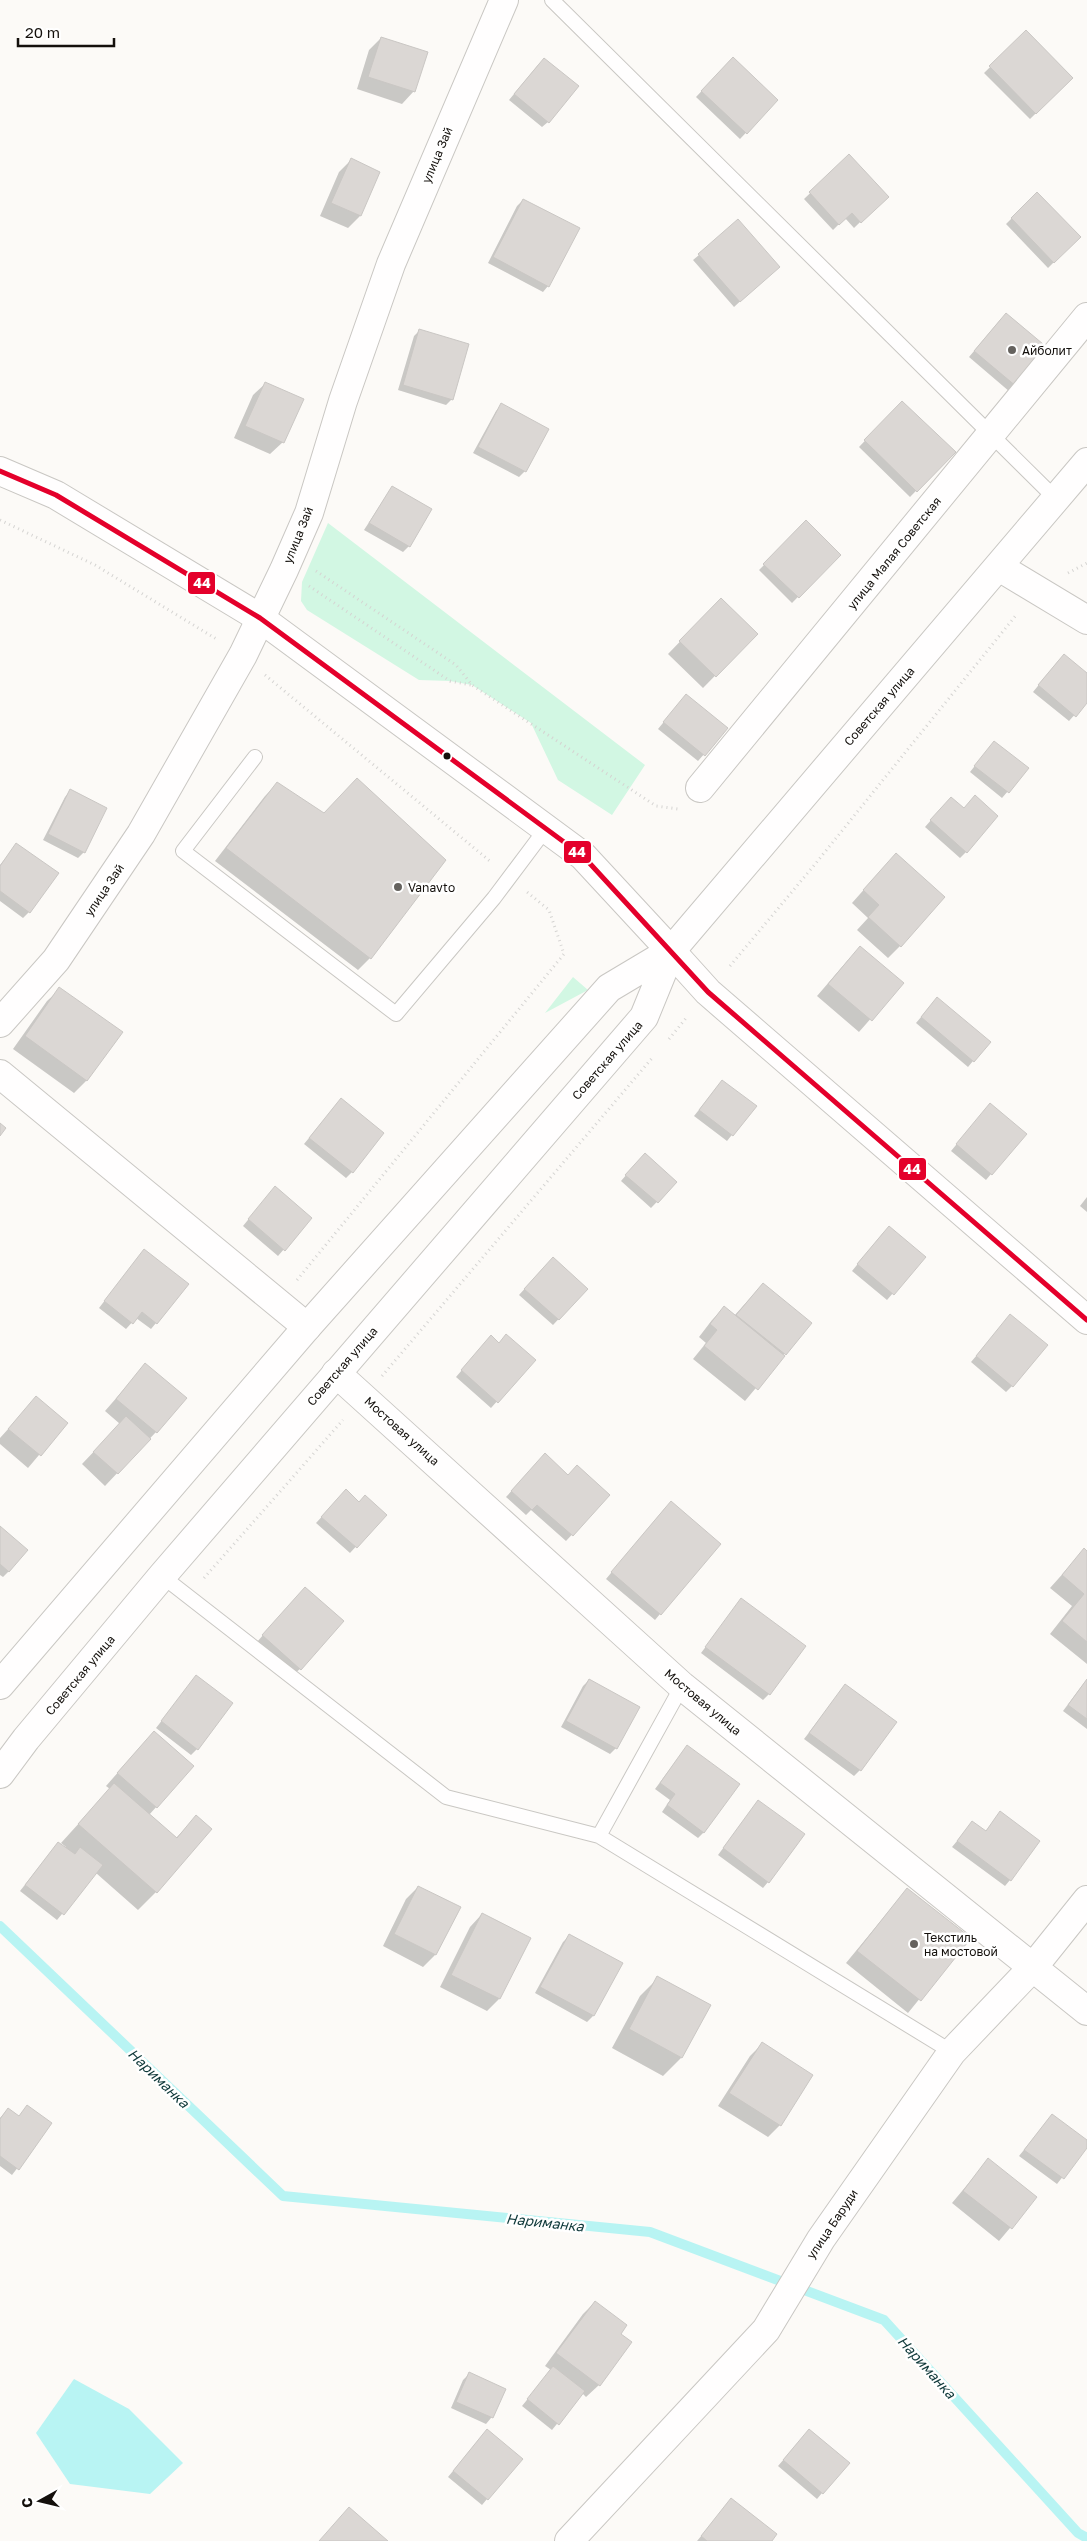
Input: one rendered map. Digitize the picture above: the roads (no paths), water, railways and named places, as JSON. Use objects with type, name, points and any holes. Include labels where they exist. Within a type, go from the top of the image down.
[{"type":"street","name":"улица Зай","points":[[0,1023],[56,960],[142,834],[243,655],[288,562],[309,512],[343,402],[391,264],[504,0]]},
{"type":"street","name":"улица Малая Советская","points":[[700,788],[1087,317]]},
{"type":"street","name":"Советская улица","points":[[0,1774],[162,1576],[644,1017],[671,951],[1087,462]]},
{"type":"street","points":[[0,471],[56,495],[260,618],[545,830],[583,856],[708,992],[1087,1320]]},
{"type":"street","points":[[999,567],[1087,620]]},
{"type":"street","name":"Советская улица","points":[[0,1684],[307,1327],[610,988],[671,951]]},
{"type":"street","points":[[0,1074],[307,1327]]},
{"type":"street","name":"Мостовая улица","points":[[336,1373],[365,1396],[682,1686],[1034,1966],[1087,2011]]},
{"type":"street","name":"улица Баруди","points":[[569,2541],[766,2330],[821,2239],[952,2052],[1034,1966],[1087,1900]]},
{"type":"lane","points":[[552,0],[992,433],[1056,499]]},
{"type":"lane","points":[[255,757],[183,851],[396,1014],[494,898],[545,830]]},
{"type":"lane","points":[[162,1576],[446,1798],[599,1836],[952,2052]]},
{"type":"lane","points":[[599,1836],[682,1686]]},
{"type":"water","points":[[74,2379],[129,2409],[183,2463],[150,2494],[70,2484],[36,2433]]},
{"type":"waterway","name":"Нариманка","points":[[0,1926],[283,2196],[650,2232],[884,2320],[1078,2533],[1087,2538]]},
{"type":"place","name":"Айболит","points":[[1012,350]]},
{"type":"place","name":"Vanavto","points":[[398,887]]},
{"type":"place","name":"Текстиль на мостовой","points":[[914,1944]]}]
